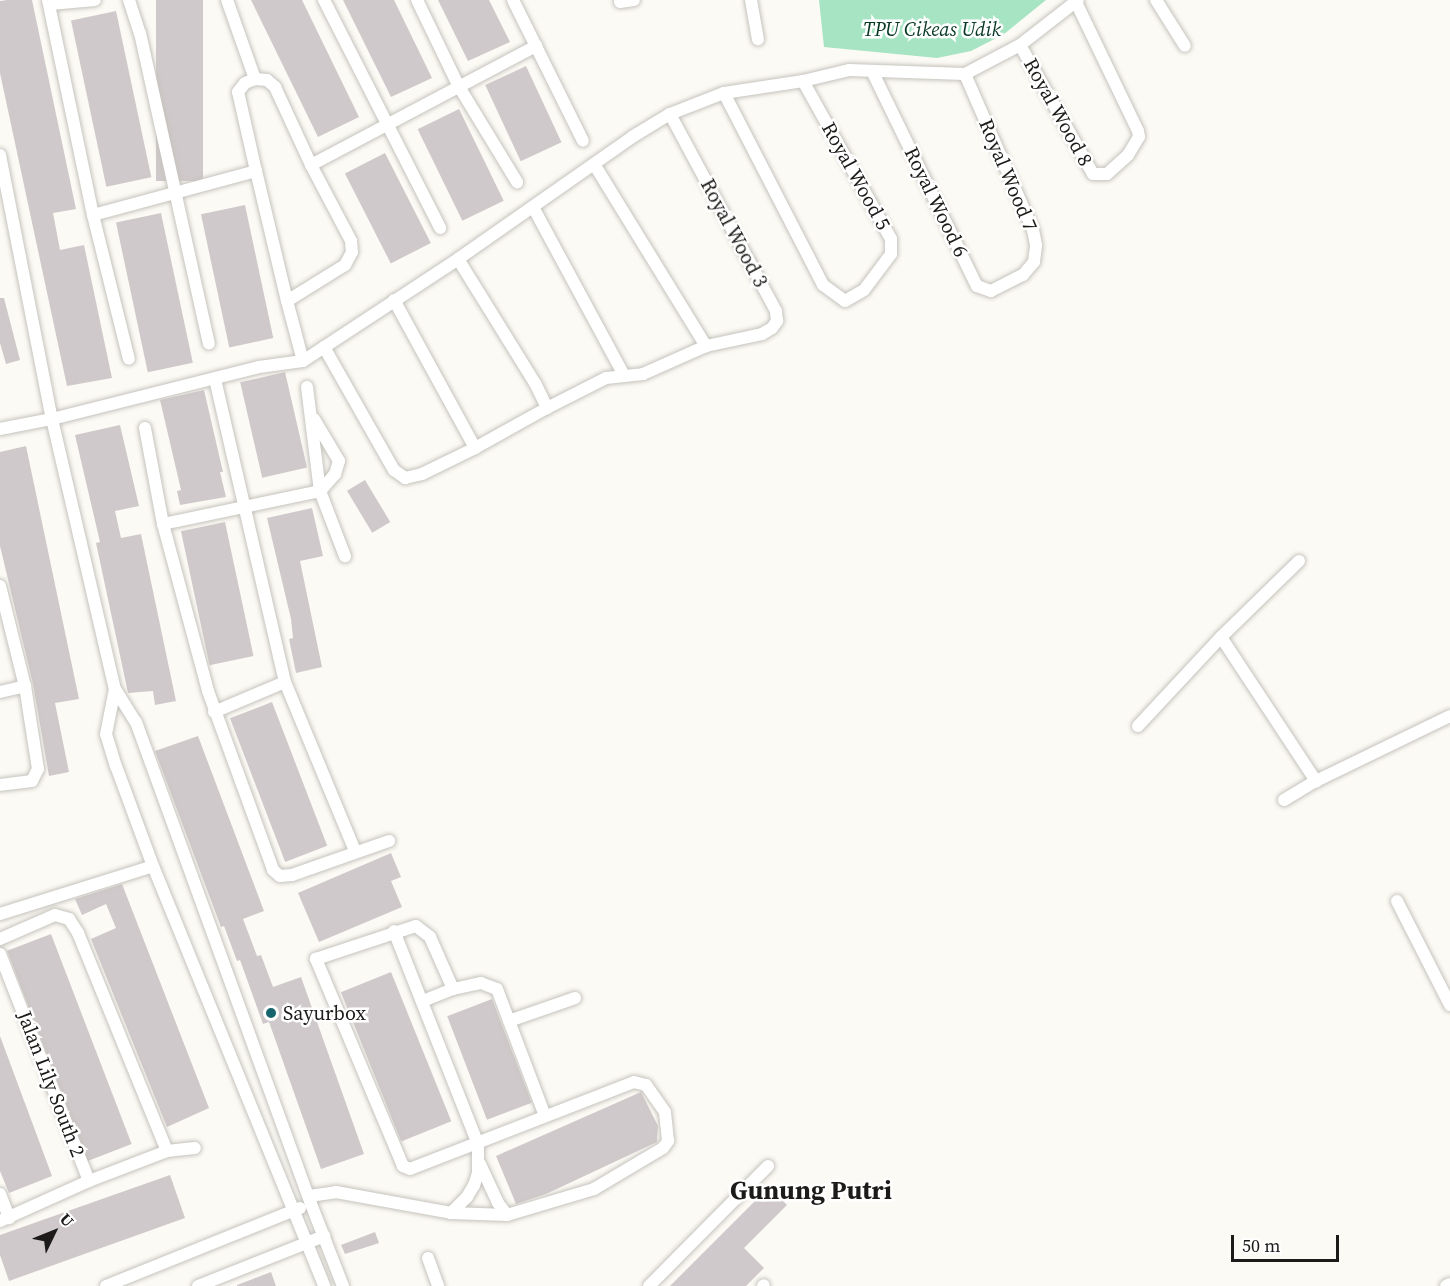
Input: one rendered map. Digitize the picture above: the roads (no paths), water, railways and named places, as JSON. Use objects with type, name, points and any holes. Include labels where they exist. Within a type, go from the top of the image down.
[{"type":"street","points":[[95,0],[49,2],[93,214],[129,358]]},
{"type":"street","points":[[129,0],[140,33],[209,343]]},
{"type":"street","points":[[227,0],[255,79]]},
{"type":"street","points":[[324,0],[440,228]]},
{"type":"street","points":[[417,0],[458,85],[517,182]]},
{"type":"street","points":[[513,0],[583,141]]},
{"type":"street","points":[[620,2],[634,0]]},
{"type":"street","points":[[751,0],[758,39]]},
{"type":"street","points":[[1156,0],[1185,46]]},
{"type":"street","points":[[0,429],[52,419],[259,367],[303,361],[458,259],[670,114],[724,93],[803,81],[849,70],[873,73],[965,74],[1020,45],[1077,1]]},
{"type":"street","name":"Royal Wood 8","points":[[1020,45],[1093,174],[1107,174],[1128,155],[1139,137],[1138,131],[1077,1]]},
{"type":"street","points":[[311,165],[458,85],[536,46]]},
{"type":"street","name":"Royal Wood 6","points":[[873,73],[977,286],[991,291],[1023,275]]},
{"type":"street","name":"Royal Wood 7","points":[[965,74],[1033,230],[1036,245],[1034,262],[1023,275]]},
{"type":"street","points":[[287,301],[345,265],[352,252],[351,241],[311,165],[275,87],[267,80],[255,79],[245,83],[238,92],[287,301],[303,361]]},
{"type":"street","name":"Royal Wood 5","points":[[724,93],[823,285],[845,301],[864,290],[891,254],[891,239],[803,81]]},
{"type":"street","name":"Royal Wood 3","points":[[670,114],[776,311],[777,321],[772,328],[762,334],[706,346]]},
{"type":"street","points":[[0,155],[52,419],[115,689],[136,722],[343,1286]]},
{"type":"street","points":[[324,347],[398,475],[410,478],[475,448],[606,378],[643,374],[662,368],[706,346],[594,164]]},
{"type":"street","points":[[93,214],[256,171]]},
{"type":"street","points":[[533,207],[624,375]]},
{"type":"street","points":[[458,259],[535,383],[547,408]]},
{"type":"street","points":[[394,300],[475,448]]},
{"type":"street","points":[[215,379],[285,682],[355,851]]},
{"type":"street","points":[[307,387],[320,491],[345,556]]},
{"type":"street","points":[[163,524],[320,491],[335,474],[339,461],[311,414]]},
{"type":"street","points":[[145,428],[163,524],[214,712],[273,870],[280,876],[292,875],[355,851],[389,841]]},
{"type":"street","points":[[1138,726],[1221,637],[1299,561]]},
{"type":"street","points":[[0,586],[25,686],[38,769],[32,781],[0,785]]},
{"type":"street","points":[[1221,637],[1316,781]]},
{"type":"street","points":[[214,712],[285,682]]},
{"type":"street","points":[[0,692],[25,686]]},
{"type":"street","points":[[115,689],[106,734],[153,866],[324,1286]]},
{"type":"street","points":[[1284,800],[1316,781],[1450,716]]},
{"type":"street","points":[[0,914],[153,866]]},
{"type":"street","points":[[1397,901],[1450,1005]]},
{"type":"street","points":[[0,939],[56,915],[69,919],[78,933],[167,1152]]},
{"type":"street","points":[[106,1286],[294,1210],[310,1200],[336,1192],[452,1213],[507,1215],[594,1189],[663,1148],[668,1141],[665,1113],[646,1085],[629,1083],[410,1169],[400,1163],[316,959],[394,931],[416,926],[426,932],[453,989]]},
{"type":"street","points":[[394,931],[478,1144],[479,1160],[474,1185],[467,1197],[452,1213]]},
{"type":"street","name":"Jalan Lily South 2","points":[[0,954],[89,1181]]},
{"type":"street","points":[[423,1001],[453,989],[481,983],[495,987],[545,1116]]},
{"type":"street","points":[[509,1021],[575,998]]},
{"type":"street","points":[[0,1194],[4,1220],[89,1181],[167,1152],[195,1148]]},
{"type":"street","points":[[479,1160],[498,1203],[507,1215]]},
{"type":"street","points":[[649,1286],[768,1166]]},
{"type":"street","points":[[198,1286],[324,1236]]},
{"type":"street","points":[[428,1258],[438,1286]]},
{"type":"street","points":[[1446,1286],[1450,1284]]},
{"type":"place","name":"Sayurbox","points":[[271,1013]]},
{"type":"district","name":"Gunung Putri","points":[[811,1191]]},
{"type":"park label","name":"TPU Cikeas Udik","points":[[932,29]]}]
